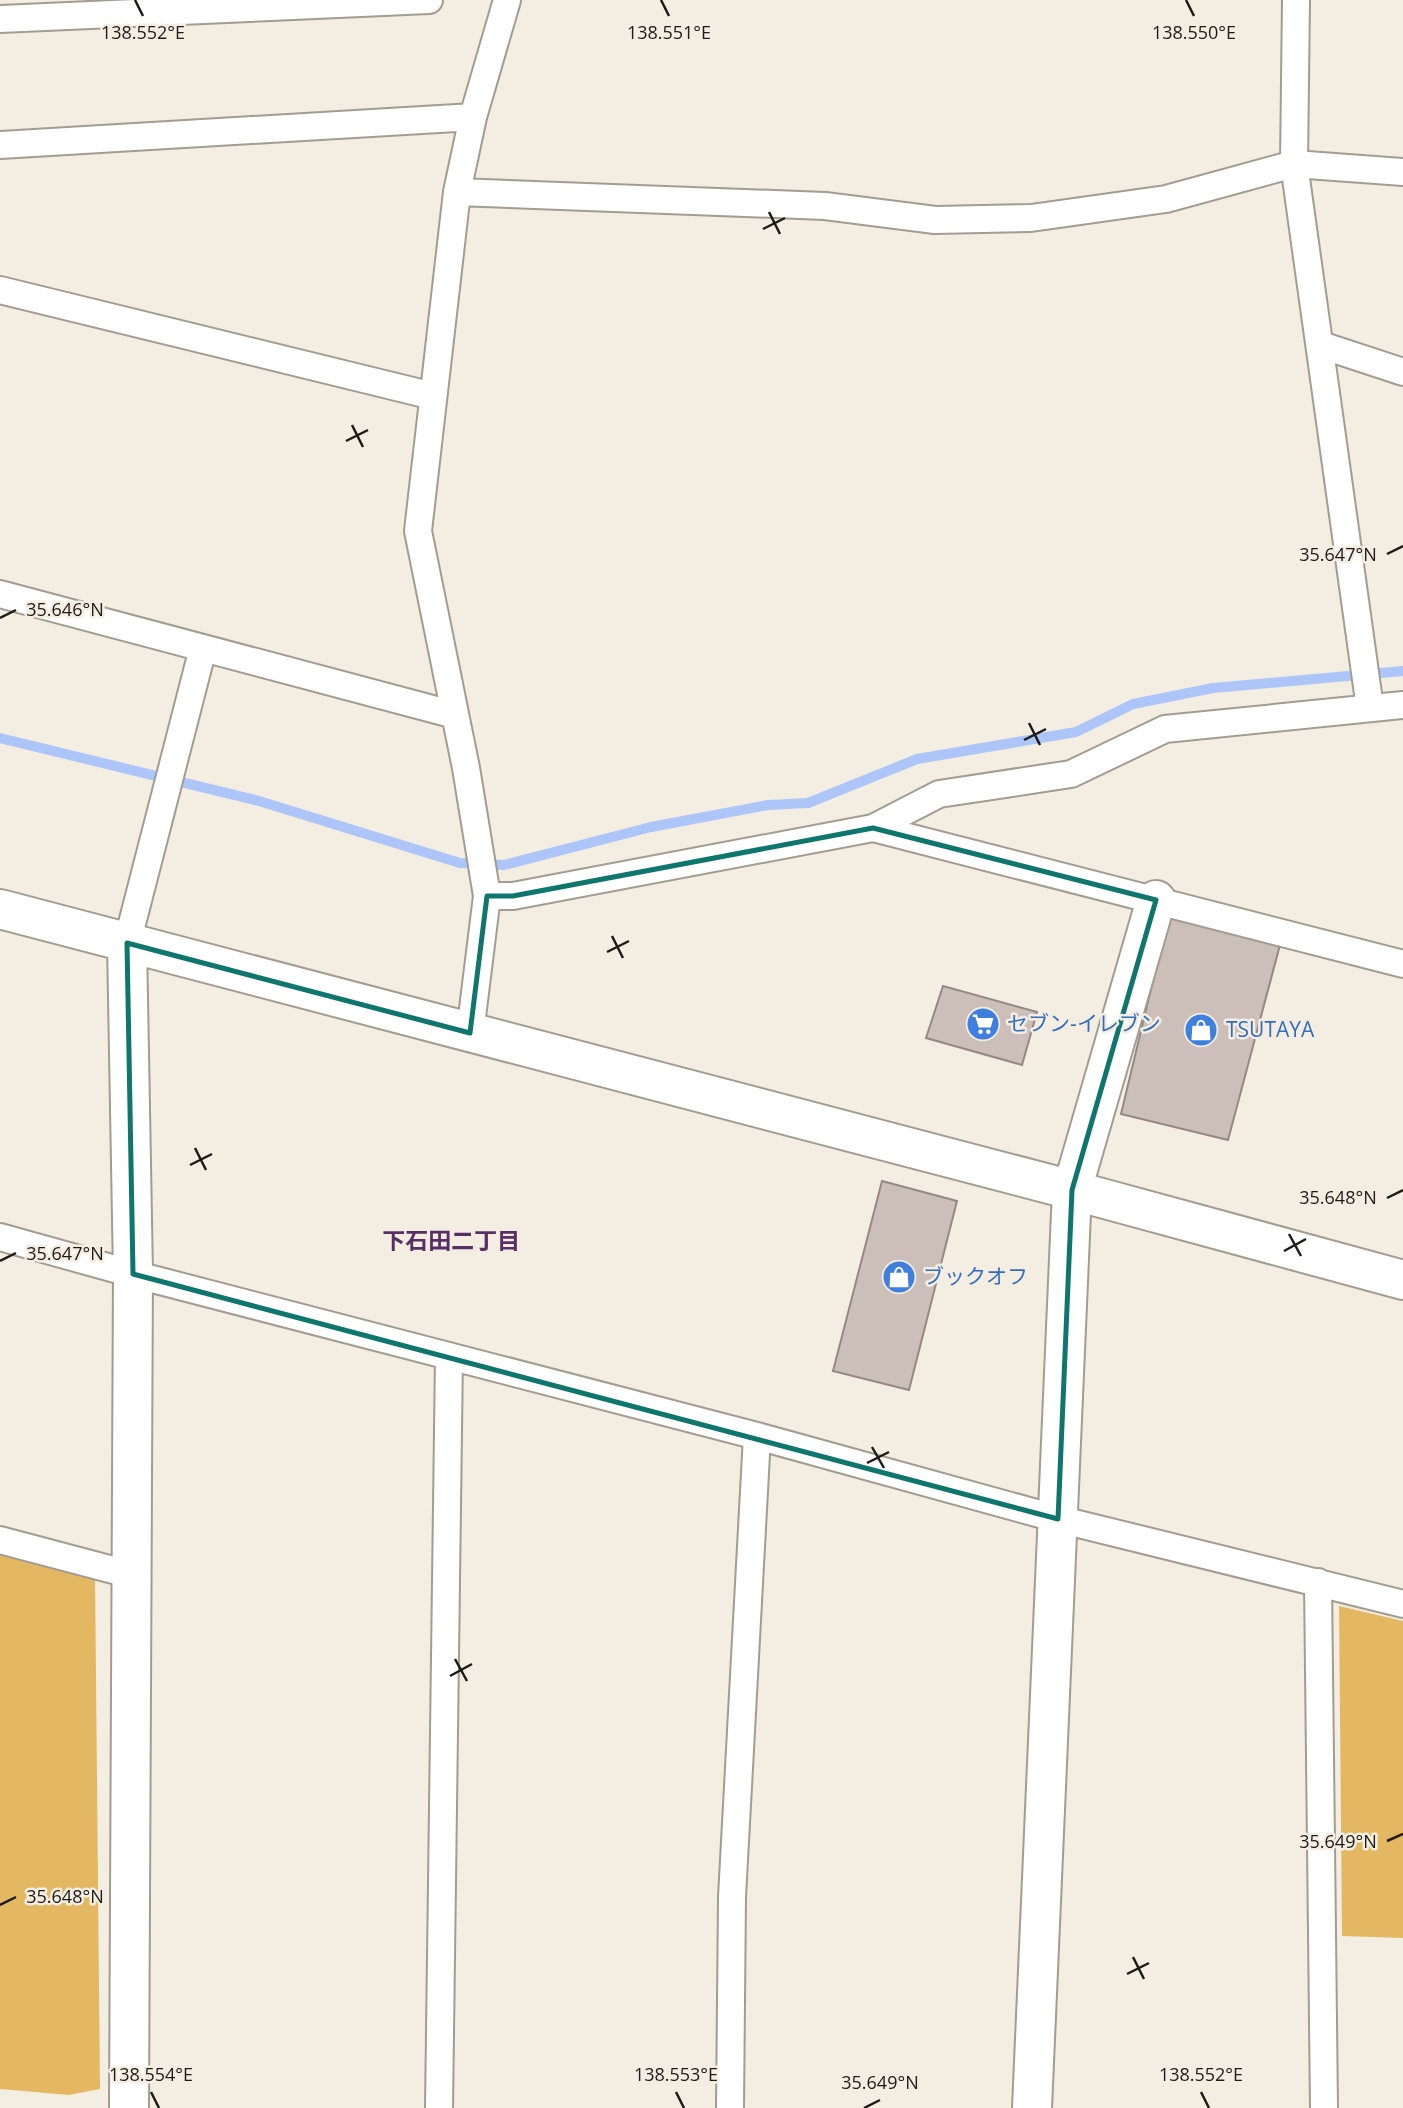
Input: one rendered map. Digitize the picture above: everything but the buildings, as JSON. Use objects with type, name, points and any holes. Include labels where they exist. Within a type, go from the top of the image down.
[{"type":"street","points":[[0,21],[429,0]]},
{"type":"street","points":[[470,1033],[487,892],[418,531],[457,192],[474,117],[507,0]]},
{"type":"street","points":[[1296,0],[1294,164],[1368,693]]},
{"type":"street","points":[[0,145],[474,117]]},
{"type":"street","points":[[457,192],[825,206],[935,220],[1031,218],[1166,199],[1294,164],[1403,172]]},
{"type":"street","points":[[0,290],[433,396]]},
{"type":"street","points":[[1321,345],[1403,372]]},
{"type":"street","points":[[0,594],[455,715]]},
{"type":"street","points":[[130,2108],[133,1274],[127,943],[204,648]]},
{"type":"street","points":[[487,892],[513,896],[873,828],[939,794],[1071,774],[1165,729],[1368,693],[1403,705]]},
{"type":"street","points":[[873,828],[1403,964]]},
{"type":"street","points":[[1032,2108],[1072,1190],[1156,900]]},
{"type":"street","points":[[0,909],[1072,1190],[1403,1280]]},
{"type":"street","points":[[0,1237],[757,1436],[1058,1519],[1403,1604]]},
{"type":"street","points":[[439,2108],[449,1356]]},
{"type":"street","points":[[730,2108],[732,1897],[757,1436]]},
{"type":"street","points":[[0,1540],[132,1575]]},
{"type":"street","points":[[1318,1582],[1324,2108]]},
{"type":"highlighted area","points":[[873,828],[1156,900],[1072,1190],[1058,1519],[133,1274],[127,943],[470,1033],[487,896],[513,896]]},
{"type":"shaded area","points":[[0,1548],[95,1572],[100,2089],[69,2095],[0,2089]]},
{"type":"shaded area","points":[[1339,1606],[1403,1621],[1403,1938],[1342,1936]]},
{"type":"waterway","points":[[0,738],[259,801],[460,863],[504,865],[651,827],[768,805],[808,803],[917,759],[1076,732],[1133,704],[1213,688],[1403,671]]},
{"type":"place","name":"セブン-イレブン","points":[[983,1024]]},
{"type":"place","name":"TSUTAYA","points":[[1201,1030]]},
{"type":"place","name":"ブックオフ","points":[[899,1277]]},
{"type":"district","name":"下石田二丁目","points":[[451,1241]]}]
